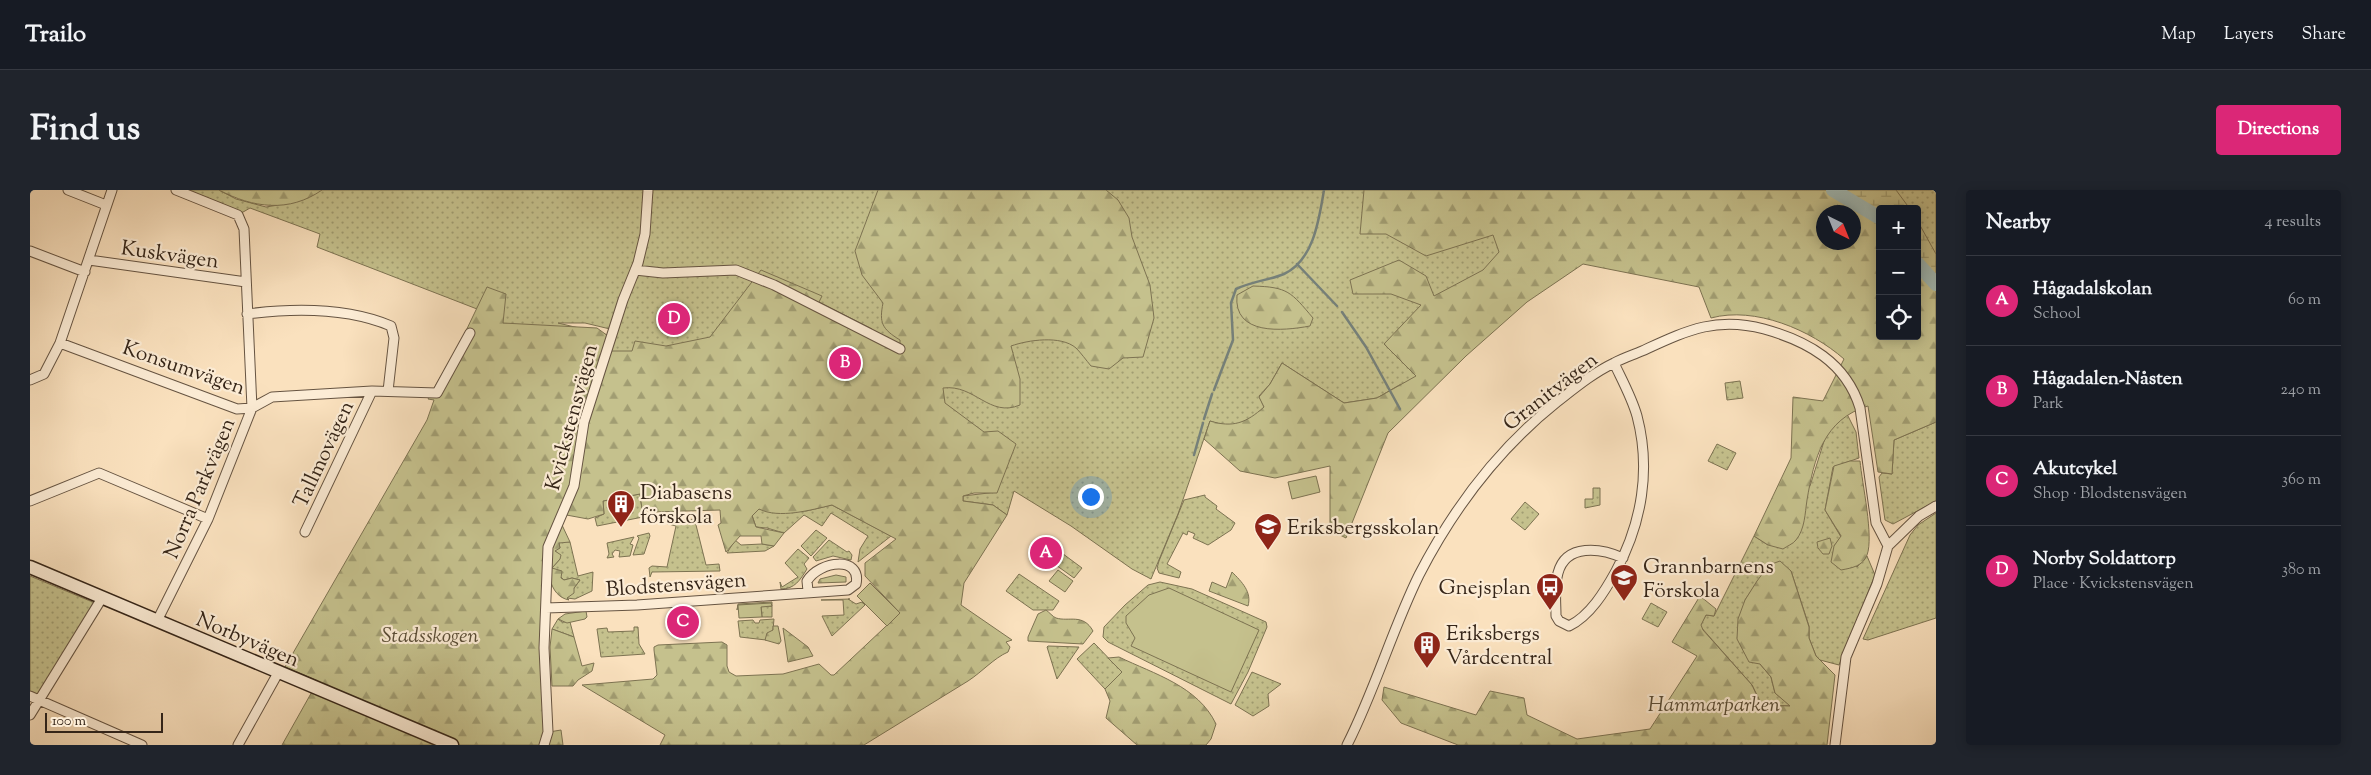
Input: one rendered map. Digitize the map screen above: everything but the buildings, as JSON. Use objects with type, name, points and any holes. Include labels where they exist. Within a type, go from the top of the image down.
[{"type":"street","points":[[68,190],[106,205]]},
{"type":"street","points":[[30,380],[44,374],[60,343],[112,190]]},
{"type":"street","name":"Norra Parkvägen","points":[[157,621],[208,519],[252,408],[244,228],[238,215],[176,190]]},
{"type":"street","name":"Kvickstensvägen","points":[[544,745],[548,732],[544,648],[548,547],[574,486],[584,422],[623,300],[635,270],[645,234],[648,190]]},
{"type":"street","points":[[30,251],[85,272]]},
{"type":"street","name":"Kuskvägen","points":[[88,260],[246,282]]},
{"type":"street","points":[[635,270],[663,273],[736,270],[774,285],[900,350]]},
{"type":"street","points":[[247,314],[290,309],[334,312],[378,320],[391,326],[394,338],[388,391]]},
{"type":"street","name":"Granitvägen","points":[[1348,745],[1419,575],[1465,498],[1486,470],[1524,430],[1581,383],[1614,363],[1700,328],[1731,323],[1748,325],[1789,337],[1824,355],[1847,377],[1856,394],[1864,431],[1876,523],[1888,546]]},
{"type":"street","name":"Konsumvägen","points":[[60,343],[236,408],[252,408],[272,397],[372,391],[437,393],[470,333]]},
{"type":"street","points":[[1614,363],[1636,414],[1644,452],[1639,516],[1623,558],[1595,603],[1569,626],[1559,621],[1556,616],[1558,572],[1568,558],[1583,550],[1594,549],[1609,551],[1623,558]]},
{"type":"street","name":"Tallmovägen","points":[[305,532],[372,391]]},
{"type":"street","points":[[30,501],[99,473],[208,519]]},
{"type":"street","points":[[1835,745],[1846,657],[1877,584],[1888,546],[1919,516],[1936,506]]},
{"type":"street","name":"Blodstensvägen","points":[[546,608],[638,605],[808,591],[848,590],[856,584],[856,573],[846,565],[840,564],[817,569],[807,581],[808,591]]},
{"type":"street","name":"Norbyvägen","points":[[30,567],[452,745]]},
{"type":"street","points":[[30,715],[102,598]]},
{"type":"street","points":[[238,745],[278,673]]},
{"type":"street","points":[[30,696],[142,745]]},
{"type":"green space","points":[[176,190],[219,190],[236,199],[266,207],[278,205],[238,190],[1936,190],[1936,328],[1921,322],[1921,205],[1876,205],[1876,307],[1631,233],[1489,317],[1419,396],[1401,384],[1377,398],[1344,403],[1282,363],[1270,384],[1259,396],[1264,407],[1254,417],[1226,426],[1210,421],[1178,514],[1151,579],[1132,569],[1071,526],[1014,491],[1007,515],[993,505],[963,501],[963,496],[997,492],[631,434],[477,309],[317,247],[320,234],[250,208],[238,215]],"holes":[[[558,323],[585,323],[610,329],[608,335]]]},
{"type":"green space","points":[[219,190],[322,190],[297,202],[271,205],[245,201]]},
{"type":"green space","name":"Stadsskogen","points":[[878,190],[1106,190],[1118,200],[1129,218],[1132,237],[1150,285],[1154,318],[1143,357],[1123,358],[1109,369],[1091,366],[1076,348],[1062,341],[1026,342],[1011,346],[1020,379],[1020,405],[1009,408],[999,407],[964,391],[954,388],[943,388],[945,403],[984,432],[998,431],[1016,444],[997,493],[974,493],[963,496],[963,501],[993,505],[1007,515],[964,583],[961,605],[1012,640],[1006,642],[1010,647],[1008,652],[968,681],[864,745],[660,745],[665,735],[582,685],[653,679],[657,675],[654,647],[658,645],[722,642],[727,645],[727,666],[729,672],[736,676],[783,674],[819,664],[831,675],[834,675],[900,613],[865,576],[865,563],[896,539],[832,505],[785,513],[767,512],[759,509],[752,516],[756,527],[784,533],[774,546],[762,544],[761,536],[740,536],[726,552],[718,525],[721,523],[720,510],[652,512],[642,509],[640,494],[603,501],[604,514],[588,519],[561,514],[546,566],[549,732],[561,730],[563,745],[282,745],[318,681],[285,667],[427,420],[434,400],[428,399],[463,337],[487,287],[506,294],[503,323],[597,328],[608,336],[608,351],[632,351],[635,341],[666,346],[710,337],[761,270],[822,296],[819,302],[872,329],[869,336],[900,349],[900,340],[883,325],[881,316],[883,303],[862,275],[855,251]]},
{"type":"green space","points":[[1364,190],[1833,190],[1858,205],[1816,205],[1816,250],[1861,250],[1861,207],[1876,216],[1876,340],[1921,340],[1921,267],[1936,284],[1936,422],[1894,440],[1892,474],[1878,472],[1868,406],[1853,412],[1841,420],[1831,430],[1818,455],[1813,469],[1804,521],[1799,536],[1793,543],[1783,549],[1768,545],[1754,536],[1791,458],[1793,397],[1823,401],[1844,359],[1831,348],[1782,323],[1746,315],[1728,315],[1711,318],[1699,287],[1583,264],[1527,302],[1466,356],[1388,433],[1346,538],[1330,530],[1330,466],[1275,478],[1240,471],[1204,439],[1210,421],[1226,424],[1239,423],[1264,407],[1259,397],[1270,384],[1282,363],[1344,403],[1377,398],[1416,376],[1384,344],[1421,305],[1391,294],[1353,294],[1350,280],[1399,260],[1426,276],[1434,296],[1483,270],[1499,252],[1493,235],[1426,256],[1386,234],[1360,234]]},
{"type":"green space","points":[[1833,190],[1896,190],[1907,205],[1876,205],[1876,216]]},
{"type":"green space","points":[[1921,227],[1936,254],[1936,284],[1921,267]]},
{"type":"green space","points":[[1253,286],[1282,290],[1294,297],[1313,318],[1310,326],[1274,329],[1262,328],[1251,324],[1243,318],[1238,308],[1237,295]]},
{"type":"green space","points":[[1740,381],[1743,398],[1727,400],[1725,383]]},
{"type":"green space","points":[[1847,414],[1856,432],[1859,458],[1833,467],[1825,510],[1841,537],[1834,546],[1857,567],[1867,556],[1875,575],[1839,665],[1820,660],[1816,656],[1809,638],[1809,626],[1791,571],[1769,565],[1745,600],[1760,664],[1771,677],[1775,693],[1791,706],[1762,705],[1752,685],[1700,626],[1706,615],[1714,616],[1754,536],[1768,545],[1810,486],[1825,438],[1834,425]]},
{"type":"green space","points":[[1936,422],[1936,501],[1893,524],[1885,520],[1879,477],[1882,473],[1892,474],[1894,440]]},
{"type":"green space","points":[[1717,444],[1736,453],[1727,470],[1708,461]]},
{"type":"green space","points":[[1850,461],[1860,461],[1868,523],[1869,547],[1863,562],[1841,570],[1831,562],[1834,546],[1841,536],[1825,510],[1834,466]]},
{"type":"green space","points":[[1316,476],[1320,492],[1292,499],[1288,482]]},
{"type":"green space","points":[[1593,488],[1600,488],[1600,505],[1585,508],[1585,499],[1593,499]]},
{"type":"green space","points":[[640,494],[643,517],[597,526],[595,518],[604,514],[603,501]]},
{"type":"green space","points":[[1205,495],[1217,506],[1216,509],[1235,523],[1231,530],[1208,545],[1193,538],[1195,534],[1188,531],[1187,535],[1183,533],[1167,564],[1181,572],[1179,578],[1159,573],[1157,568],[1159,561],[1184,500]]},
{"type":"green space","points":[[1525,502],[1539,514],[1525,530],[1511,519]]},
{"type":"green space","points":[[832,505],[891,536],[858,562],[860,549],[868,536],[831,513],[822,526],[804,515],[784,533],[756,527],[752,515],[759,509],[806,511]]},
{"type":"green space","points":[[1936,513],[1936,618],[1868,640],[1863,639],[1910,535],[1918,525]]},
{"type":"green space","points":[[707,518],[695,521],[706,565],[719,564],[720,571],[652,572],[650,577],[649,568],[652,566],[667,567],[676,526],[661,522]]},
{"type":"green space","points":[[562,525],[570,542],[559,543],[560,548],[555,551],[561,555],[560,559],[552,568],[562,571],[561,578],[564,580],[572,578],[580,580],[574,588],[574,593],[567,598],[569,600],[557,593],[550,580],[549,572],[549,557]]},
{"type":"green space","points":[[816,530],[827,538],[811,556],[801,546]]},
{"type":"green space","points":[[649,533],[650,536],[644,554],[633,555],[639,538],[637,536]]},
{"type":"green space","points":[[634,537],[630,544],[633,545],[630,556],[619,557],[620,551],[615,550],[612,554],[614,557],[607,558],[609,554],[607,543]]},
{"type":"green space","points":[[1830,538],[1832,546],[1829,554],[1823,554],[1818,548],[1817,542]]},
{"type":"green space","points":[[1043,539],[1082,568],[1074,578],[1035,550]]},
{"type":"green space","points":[[735,540],[741,545],[762,544],[774,546],[765,551],[727,553]]},
{"type":"green space","points":[[829,540],[847,552],[849,551],[852,555],[851,560],[833,556],[816,561],[813,557]]},
{"type":"green space","points":[[561,541],[570,542],[578,576],[593,572],[592,591],[575,599],[567,598],[580,580],[572,578],[564,580],[552,568],[560,559],[555,550],[560,548],[559,543]]},
{"type":"green space","points":[[798,549],[809,558],[804,564],[807,569],[794,586],[781,589],[780,582],[782,587],[798,577],[785,563]]},
{"type":"green space","name":"Hammarparken","points":[[1780,561],[1791,571],[1809,627],[1809,638],[1816,656],[1835,675],[1827,745],[1458,745],[1401,723],[1382,700],[1384,687],[1476,715],[1490,691],[1524,698],[1527,715],[1577,739],[1650,729],[1697,656],[1672,642],[1700,596],[1716,609],[1714,616],[1706,615],[1701,625],[1703,630],[1752,685],[1761,705],[1790,706],[1775,693],[1771,677],[1760,664],[1749,662],[1737,639],[1738,619],[1745,600],[1769,565]]},
{"type":"green space","points":[[1058,570],[1073,581],[1065,592],[1049,581]]},
{"type":"green space","points":[[1232,572],[1243,583],[1249,596],[1248,606],[1209,591],[1212,582],[1226,588]]},
{"type":"green space","points":[[1019,574],[1059,601],[1053,610],[1033,610],[1006,591]]},
{"type":"green space","points":[[836,575],[846,577],[846,582],[818,583],[820,579]]},
{"type":"green space","points":[[30,576],[95,603],[39,701],[30,696]]},
{"type":"green space","points":[[1160,582],[1192,589],[1266,622],[1267,627],[1248,672],[1231,704],[1108,642],[1103,637],[1104,627],[1125,605],[1148,585]]},
{"type":"green space","points":[[870,583],[900,613],[887,626],[857,596]]},
{"type":"green space","points":[[1169,588],[1259,630],[1231,692],[1131,646],[1135,638],[1126,623],[1126,616],[1149,595]]},
{"type":"green space","points":[[848,599],[856,604],[862,602],[865,605],[832,636],[822,616],[844,615],[843,600],[821,600]]},
{"type":"green space","points":[[772,602],[772,606],[738,605],[737,610],[738,604]]},
{"type":"green space","points":[[771,603],[772,606],[761,607],[762,617],[739,618],[738,605]]},
{"type":"green space","points":[[1651,603],[1667,612],[1658,627],[1642,619]]},
{"type":"green space","points":[[761,606],[772,606],[772,617],[762,617]]},
{"type":"green space","points":[[1046,610],[1056,618],[1076,619],[1085,622],[1093,631],[1083,644],[1028,641],[1038,614]]},
{"type":"green space","points":[[586,611],[587,617],[585,619],[567,623],[558,619],[565,614]]},
{"type":"green space","points":[[558,619],[562,622],[570,622],[574,637],[552,629]]},
{"type":"green space","points":[[774,619],[773,630],[766,640],[740,637],[738,621],[753,620],[755,623],[759,623],[760,620]]},
{"type":"green space","points":[[773,626],[778,626],[781,641],[779,644],[765,640],[767,633],[773,630]]},
{"type":"green space","points":[[634,627],[638,627],[639,644],[645,654],[601,657],[597,629],[607,628],[608,632],[634,631]]},
{"type":"green space","points":[[783,628],[808,647],[813,656],[788,662]]},
{"type":"green space","points":[[552,629],[574,637],[582,666],[594,663],[592,671],[578,680],[573,686],[552,686],[550,647]]},
{"type":"green space","points":[[1094,643],[1122,672],[1105,689],[1077,659]]},
{"type":"green space","points":[[1047,647],[1079,647],[1057,679]]},
{"type":"green space","points":[[1119,657],[1174,683],[1198,700],[1216,724],[1211,739],[1206,745],[1137,745],[1106,718],[1110,701],[1105,689],[1122,672],[1108,658]]},
{"type":"green space","points":[[1252,672],[1281,684],[1268,694],[1269,706],[1253,716],[1235,705]]},
{"type":"waterway","points":[[1214,390],[1233,340],[1231,303],[1236,289],[1273,278],[1294,268],[1309,249],[1317,226],[1324,190]]},
{"type":"waterway","points":[[1833,190],[1876,216]]},
{"type":"waterway","points":[[1297,264],[1337,306]]},
{"type":"waterway","points":[[1921,267],[1936,284]]},
{"type":"waterway","points":[[1342,312],[1366,347],[1400,409]]},
{"type":"waterway","points":[[1204,419],[1212,394]]},
{"type":"waterway","points":[[1194,455],[1203,423]]},
{"type":"place","name":"Norby Soldattorp","points":[[674,319]]},
{"type":"place","name":"Hågadalen-Nåsten","points":[[845,363]]},
{"type":"place","name":"Diabasens förskola","points":[[621,528]]},
{"type":"place","name":"Eriksbergsskolan","points":[[1268,551]]},
{"type":"place","name":"Hågadalskolan","points":[[1046,553]]},
{"type":"place","name":"Grannbarnens Förskola","points":[[1624,602]]},
{"type":"place","name":"Gnejsplan","points":[[1550,611]]},
{"type":"place","name":"Akutcykel","points":[[683,622]]},
{"type":"place","name":"Eriksbergs Vårdcentral","points":[[1427,669]]}]
